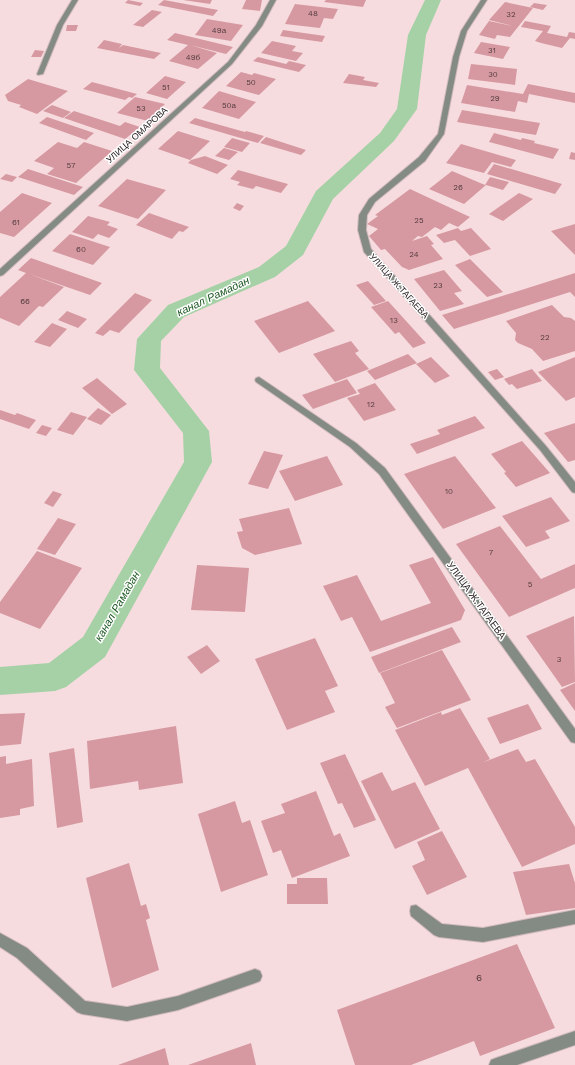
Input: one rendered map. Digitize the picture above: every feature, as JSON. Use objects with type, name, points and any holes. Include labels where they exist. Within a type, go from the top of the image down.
[{"type":"street","points":[[40,74],[60,25],[75,0]]},
{"type":"street","name":"УЛИЦА ОМАРОВА","points":[[0,273],[230,63],[258,26],[273,0]]},
{"type":"street","name":"УЛИЦА Ж.ТАГАЕВА","points":[[484,0],[464,31],[456,57],[441,134],[422,159],[372,201],[363,215],[362,230],[367,250],[522,424],[575,488]]},
{"type":"street","name":"УЛИЦА Ж.ТАГАЕВА","points":[[259,380],[353,445],[382,471],[575,738]]},
{"type":"street","points":[[416,911],[439,930],[483,935],[575,917]]},
{"type":"street","points":[[0,940],[22,953],[82,1007],[127,1014],[178,1003],[255,976]]},
{"type":"street","points":[[496,1065],[575,1038]]},
{"type":"building","points":[[128,0],[143,3],[140,6],[125,3]]},
{"type":"building","points":[[164,0],[218,10],[213,16],[158,5]]},
{"type":"building","points":[[183,0],[212,0],[210,4]]},
{"type":"building","points":[[246,0],[262,0],[260,11],[242,9]]},
{"type":"building","points":[[326,0],[366,0],[363,7],[324,2]]},
{"type":"building","points":[[505,2],[533,8],[510,37],[497,35],[495,39],[479,35],[489,21],[513,26],[489,20]]},
{"type":"building","points":[[534,3],[547,5],[543,10],[530,7]]},
{"type":"building","points":[[295,4],[338,9],[333,19],[324,18],[320,28],[285,24]]},
{"type":"building","points":[[152,10],[162,12],[143,27],[133,25]]},
{"type":"building","points":[[207,19],[243,25],[231,41],[195,35]]},
{"type":"building","points":[[525,21],[551,26],[547,33],[567,37],[569,32],[575,33],[575,39],[570,38],[562,48],[535,41],[543,31],[521,27]]},
{"type":"building","points":[[67,25],[78,25],[76,31],[66,31]]},
{"type":"building","points":[[283,30],[325,36],[322,42],[280,36]]},
{"type":"building","points":[[175,33],[233,47],[226,54],[190,45],[217,53],[198,69],[169,61],[188,45],[167,40]]},
{"type":"building","points":[[104,40],[122,44],[119,48],[123,45],[161,53],[154,59],[97,48]]},
{"type":"building","points":[[272,41],[296,46],[292,51],[303,53],[296,61],[261,53]]},
{"type":"building","points":[[481,42],[510,47],[503,59],[474,53]]},
{"type":"building","points":[[35,50],[44,51],[41,57],[31,57]]},
{"type":"building","points":[[258,57],[286,64],[289,61],[306,65],[299,72],[253,61]]},
{"type":"building","points":[[471,64],[517,69],[515,85],[468,79]]},
{"type":"building","points":[[241,72],[252,75],[254,73],[276,79],[259,95],[226,86]]},
{"type":"building","points":[[349,74],[365,77],[363,80],[379,83],[376,87],[343,83]]},
{"type":"building","points":[[165,76],[186,82],[167,99],[146,93]]},
{"type":"building","points":[[28,79],[68,91],[37,114],[19,107],[21,105],[8,101],[5,95]]},
{"type":"building","points":[[92,82],[137,94],[132,98],[129,97],[125,100],[83,89]]},
{"type":"building","points":[[528,84],[575,93],[575,103],[529,94],[527,103],[518,101],[515,112],[461,103],[467,85],[523,94]]},
{"type":"building","points":[[219,91],[256,102],[239,119],[202,108]]},
{"type":"building","points":[[135,97],[165,104],[148,121],[117,113]]},
{"type":"building","points":[[52,105],[71,112],[63,118],[43,111]]},
{"type":"building","points":[[462,110],[540,123],[536,135],[457,122]]},
{"type":"building","points":[[74,111],[120,126],[125,122],[140,127],[125,139],[64,118]]},
{"type":"building","points":[[47,117],[94,133],[86,140],[39,123]]},
{"type":"building","points":[[195,118],[264,136],[258,143],[189,123]]},
{"type":"building","points":[[178,131],[210,141],[190,160],[158,149]]},
{"type":"building","points":[[494,133],[521,140],[522,138],[535,141],[534,143],[559,149],[553,159],[489,142]]},
{"type":"building","points":[[266,137],[306,150],[301,155],[260,143]]},
{"type":"building","points":[[232,138],[250,143],[242,152],[224,147]]},
{"type":"building","points":[[58,142],[77,148],[84,142],[112,151],[76,183],[47,174],[54,168],[34,161]]},
{"type":"building","points":[[461,144],[516,160],[511,167],[492,162],[484,173],[446,163]]},
{"type":"building","points":[[224,148],[238,152],[229,160],[215,156]]},
{"type":"building","points":[[571,152],[575,153],[575,160],[569,159]]},
{"type":"building","points":[[205,156],[228,165],[217,174],[188,163],[191,160]]},
{"type":"building","points":[[494,164],[562,184],[555,194],[487,174]]},
{"type":"building","points":[[28,169],[83,187],[74,195],[18,177]]},
{"type":"building","points":[[238,170],[288,184],[281,193],[256,186],[253,189],[237,185],[240,182],[230,179]]},
{"type":"building","points":[[452,171],[485,185],[490,177],[509,182],[503,190],[486,185],[464,204],[429,189]]},
{"type":"building","points":[[6,174],[17,177],[12,182],[0,179]]},
{"type":"building","points":[[127,179],[166,190],[138,219],[98,206]]},
{"type":"building","points":[[410,189],[470,217],[458,227],[449,223],[441,230],[435,227],[422,237],[418,236],[412,241],[427,236],[434,244],[431,245],[443,259],[409,270],[402,267],[385,249],[381,250],[369,236],[378,229],[367,224],[378,216],[375,215]]},
{"type":"building","points":[[22,193],[52,203],[14,237],[0,233],[0,212]]},
{"type":"building","points":[[519,193],[533,199],[503,221],[489,214]]},
{"type":"building","points":[[237,203],[244,206],[240,211],[233,208]]},
{"type":"building","points":[[149,213],[189,227],[183,232],[179,231],[172,239],[136,225]]},
{"type":"building","points":[[88,216],[110,222],[107,225],[118,229],[109,238],[98,234],[93,239],[72,232]]},
{"type":"building","points":[[575,224],[575,255],[551,231]]},
{"type":"building","points":[[458,228],[461,231],[471,228],[491,249],[470,256],[455,240],[444,243],[436,235]]},
{"type":"building","points":[[70,234],[110,247],[93,265],[52,251]]},
{"type":"building","points":[[31,258],[102,283],[90,295],[29,274],[64,287],[43,307],[39,306],[19,326],[0,318],[0,297],[26,273],[18,270]]},
{"type":"building","points":[[470,259],[503,292],[487,297],[455,265]]},
{"type":"building","points":[[444,270],[462,291],[454,293],[464,304],[440,311],[414,279]]},
{"type":"building","points":[[575,273],[575,297],[570,292],[454,329],[442,315]]},
{"type":"building","points":[[368,281],[386,301],[374,305],[356,285]]},
{"type":"building","points":[[135,293],[152,300],[119,333],[110,330],[103,336],[95,333]]},
{"type":"building","points":[[308,301],[335,331],[279,353],[254,321]]},
{"type":"building","points":[[388,301],[426,343],[413,348],[399,332],[395,334],[371,307]]},
{"type":"building","points":[[552,305],[564,317],[571,318],[575,321],[575,351],[543,361],[532,349],[518,343],[515,340],[516,333],[506,321]]},
{"type":"building","points":[[67,311],[87,319],[78,328],[58,320]]},
{"type":"building","points":[[52,323],[67,329],[50,347],[34,342]]},
{"type":"building","points":[[351,341],[359,351],[355,353],[369,369],[335,382],[313,354]]},
{"type":"building","points":[[408,354],[417,363],[375,380],[367,371]]},
{"type":"building","points":[[431,357],[450,376],[435,383],[416,364]]},
{"type":"building","points":[[575,357],[575,397],[566,401],[538,372]]},
{"type":"building","points":[[497,369],[504,377],[495,380],[488,372]]},
{"type":"building","points":[[532,369],[542,381],[517,389],[512,384],[509,385],[504,379]]},
{"type":"building","points":[[97,378],[127,404],[112,414],[82,388]]},
{"type":"building","points":[[347,379],[357,393],[313,409],[302,395]]},
{"type":"building","points":[[375,383],[396,410],[364,421],[347,398],[360,394],[357,390]]},
{"type":"building","points":[[98,408],[111,415],[101,425],[87,419]]},
{"type":"building","points":[[0,410],[15,415],[17,413],[36,420],[29,429],[0,419]]},
{"type":"building","points":[[71,412],[87,417],[73,435],[57,430]]},
{"type":"building","points":[[475,416],[485,428],[417,454],[410,444],[440,434],[437,430]]},
{"type":"building","points":[[575,423],[575,460],[568,462],[544,433]]},
{"type":"building","points":[[42,425],[52,428],[46,436],[36,433]]},
{"type":"building","points":[[522,441],[550,473],[516,487],[491,454]]},
{"type":"building","points":[[264,451],[283,455],[268,489],[248,484]]},
{"type":"building","points":[[327,456],[343,485],[295,501],[279,471]]},
{"type":"building","points":[[455,456],[496,508],[443,529],[404,474]]},
{"type":"building","points":[[53,491],[62,494],[53,507],[44,503]]},
{"type":"building","points":[[551,497],[570,521],[545,531],[550,538],[526,547],[502,516]]},
{"type":"building","points":[[289,508],[302,544],[255,555],[242,548],[237,532],[243,531],[239,519]]},
{"type":"building","points":[[58,518],[76,524],[55,555],[37,549]]},
{"type":"building","points":[[500,526],[541,579],[575,564],[575,588],[509,617],[456,544]]},
{"type":"building","points":[[37,551],[82,568],[40,629],[0,613],[0,602]]},
{"type":"building","points":[[433,557],[465,610],[461,620],[370,652],[352,617],[341,621],[323,586],[357,575],[381,621],[431,603],[409,565]]},
{"type":"building","points":[[197,565],[249,568],[245,612],[191,610]]},
{"type":"building","points":[[574,616],[575,682],[562,687],[526,636]]},
{"type":"building","points":[[452,627],[461,642],[379,673],[371,657]]},
{"type":"building","points":[[315,638],[338,686],[325,691],[335,712],[287,730],[255,659]]},
{"type":"building","points":[[207,645],[220,661],[201,674],[187,657]]},
{"type":"building","points":[[442,650],[471,700],[397,728],[385,707],[395,703],[380,673]]},
{"type":"building","points":[[575,683],[575,711],[560,690]]},
{"type":"building","points":[[528,704],[542,729],[500,744],[487,718]]},
{"type":"building","points":[[460,708],[490,759],[484,762],[518,749],[526,762],[535,759],[575,827],[575,844],[522,867],[468,768],[425,786],[395,730],[441,712],[442,715]]},
{"type":"building","points":[[25,713],[21,744],[0,746],[0,714]]},
{"type":"building","points":[[176,726],[183,783],[139,790],[138,781],[90,789],[87,741]]},
{"type":"building","points":[[74,748],[83,822],[57,828],[49,753]]},
{"type":"building","points":[[345,754],[376,820],[354,828],[342,803],[338,804],[320,763]]},
{"type":"building","points":[[6,756],[6,764],[32,759],[34,806],[20,809],[20,815],[0,818],[0,757]]},
{"type":"building","points":[[382,772],[392,791],[415,782],[440,829],[395,849],[361,781]]},
{"type":"building","points":[[316,791],[334,836],[340,833],[350,856],[292,878],[281,850],[273,853],[261,821],[285,813],[281,804]]},
{"type":"building","points":[[235,801],[242,823],[250,820],[268,875],[221,892],[198,814]]},
{"type":"building","points":[[442,831],[467,877],[427,895],[412,866],[425,860],[417,842]]},
{"type":"building","points":[[129,863],[141,906],[146,904],[150,918],[146,920],[159,970],[112,988],[86,878]]},
{"type":"building","points":[[569,864],[575,883],[575,908],[526,915],[513,872]]},
{"type":"building","points":[[297,878],[327,878],[328,904],[287,904],[287,884],[297,884]]},
{"type":"building","points":[[517,944],[555,1028],[480,1056],[474,1041],[411,1065],[355,1065],[337,1010]]},
{"type":"building","points":[[251,1043],[256,1065],[188,1065]]},
{"type":"building","points":[[165,1048],[169,1065],[118,1065]]},
{"type":"waterway","name":"канал Рамадан","points":[[0,681],[55,677],[94,647],[198,462],[196,431],[147,370],[149,339],[176,311],[267,272],[295,250],[324,196],[387,137],[407,109],[417,35],[433,0]]}]
